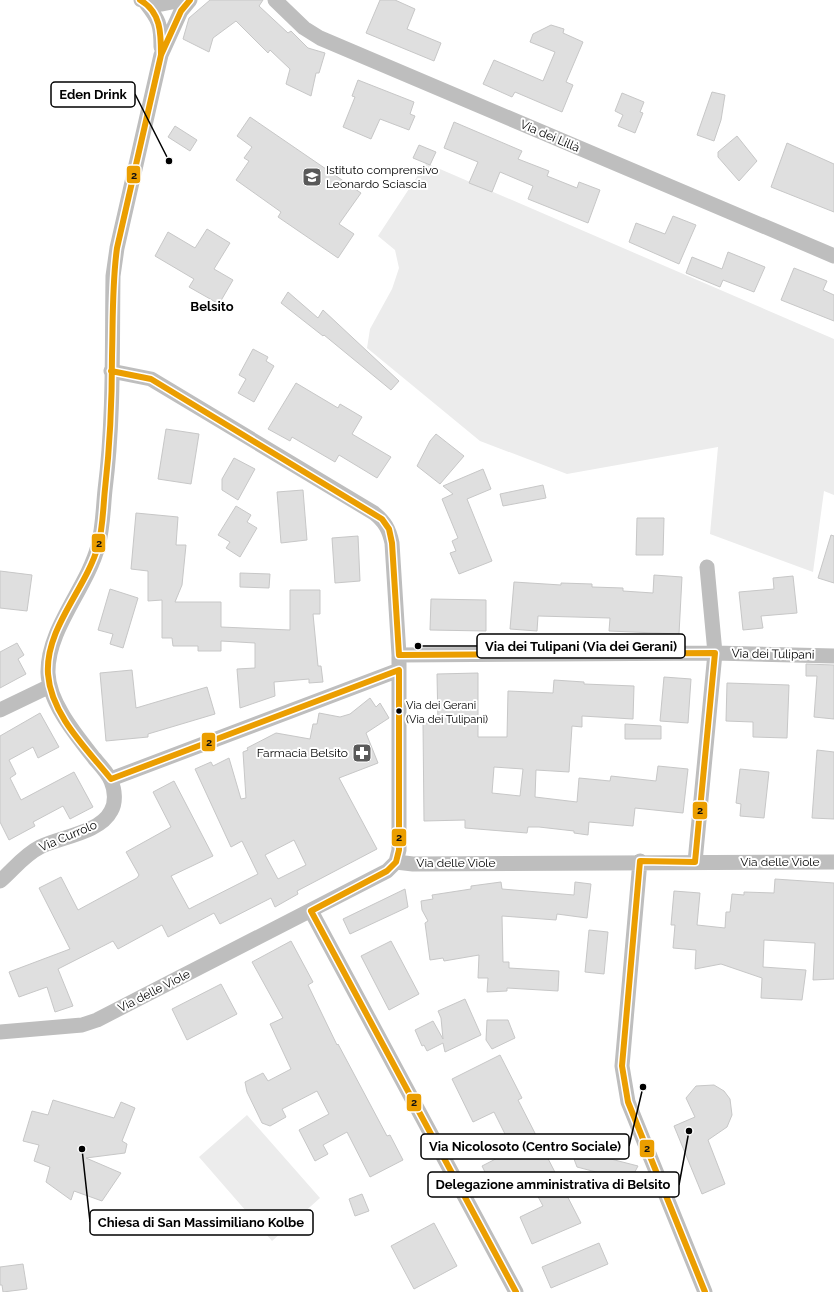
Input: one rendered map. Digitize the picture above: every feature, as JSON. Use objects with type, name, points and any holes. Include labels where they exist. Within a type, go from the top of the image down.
[{"type":"street","points":[[142,1],[162,4],[182,0]]},
{"type":"street","points":[[190,0],[181,11],[161,55],[117,248],[113,276],[110,451],[98,545],[92,564],[58,631],[51,650],[48,672],[52,696],[73,731],[111,779],[399,670]]},
{"type":"street","name":"Via dei Lillà","points":[[275,0],[304,28],[320,38],[834,256]]},
{"type":"street","points":[[142,1],[156,16],[161,27],[161,55]]},
{"type":"street","points":[[111,371],[151,379],[382,519],[389,529],[392,543],[399,655],[399,850],[396,862]]},
{"type":"street","points":[[695,862],[715,653],[707,567]]},
{"type":"street","name":"Via dei Tulipani","points":[[399,655],[715,653],[834,656]]},
{"type":"street","points":[[0,710],[50,686]]},
{"type":"street","name":"Via Currolo","points":[[0,881],[26,856],[39,847],[95,827],[105,820],[111,812],[114,803],[114,792],[111,779]]},
{"type":"street","points":[[640,861],[622,1066],[628,1102],[705,1292]]},
{"type":"street","name":"Via delle Viole","points":[[0,1032],[82,1025],[96,1020],[387,871],[396,862],[421,864],[640,861],[834,862]]},
{"type":"street","points":[[311,910],[516,1292]]},
{"type":"shaded area","points":[[426,163],[834,339],[834,495],[824,491],[813,572],[710,534],[718,447],[567,474],[480,441],[367,348],[370,329],[392,289],[399,268],[395,250],[378,236]]},
{"type":"shaded area","points":[[247,1115],[320,1198],[272,1241],[199,1157]]},
{"type":"building","points":[[210,0],[263,0],[259,6],[288,33],[291,31],[308,48],[325,53],[319,73],[316,73],[311,96],[286,84],[290,69],[270,50],[268,53],[236,21],[213,38],[209,52],[183,39],[189,18]]},
{"type":"building","points":[[380,0],[395,0],[415,9],[407,29],[441,43],[434,61],[366,33]]},
{"type":"building","points":[[551,25],[564,29],[563,33],[583,42],[566,82],[573,85],[562,112],[515,92],[512,97],[483,84],[494,60],[543,81],[555,52],[530,42],[533,34]]},
{"type":"building","points":[[358,80],[414,102],[410,114],[415,116],[409,130],[380,119],[371,139],[343,127],[355,97],[352,96]]},
{"type":"building","points":[[712,92],[725,95],[721,120],[714,141],[697,135]]},
{"type":"building","points":[[622,93],[644,102],[640,112],[643,113],[635,133],[618,126],[623,115],[615,111]]},
{"type":"building","points":[[250,117],[361,193],[339,224],[354,234],[338,258],[278,217],[281,212],[236,180],[249,161],[244,158],[252,147],[237,136]]},
{"type":"building","points":[[454,122],[522,151],[518,159],[549,171],[547,176],[577,188],[579,182],[600,190],[588,223],[528,199],[533,186],[500,172],[492,192],[469,183],[478,162],[444,148]]},
{"type":"building","points":[[175,126],[197,140],[190,151],[168,137]]},
{"type":"building","points":[[737,136],[757,161],[739,181],[718,157],[718,152]]},
{"type":"building","points":[[787,143],[834,164],[834,212],[771,187]]},
{"type":"building","points":[[419,145],[436,152],[430,165],[413,158]]},
{"type":"building","points":[[673,216],[696,225],[679,264],[629,242],[636,223],[665,234]]},
{"type":"building","points":[[207,229],[230,243],[214,269],[233,280],[219,304],[189,287],[194,279],[155,256],[168,232],[195,248]]},
{"type":"building","points":[[728,252],[765,267],[754,292],[723,280],[720,287],[686,273],[692,257],[722,269]]},
{"type":"building","points":[[794,268],[827,281],[823,290],[834,295],[834,321],[781,300]]},
{"type":"building","points":[[288,292],[318,318],[323,310],[399,381],[391,390],[324,335],[323,336],[281,303]]},
{"type":"building","points":[[253,349],[268,357],[266,361],[274,366],[254,402],[238,393],[246,379],[239,375]]},
{"type":"building","points":[[296,383],[338,408],[340,404],[362,417],[352,434],[391,457],[377,478],[339,455],[335,462],[292,437],[290,441],[268,429]]},
{"type":"building","points":[[166,429],[199,434],[191,484],[158,479]]},
{"type":"building","points":[[436,434],[464,456],[440,484],[417,466],[430,441]]},
{"type":"building","points":[[234,458],[255,469],[238,500],[222,490],[222,479]]},
{"type":"building","points":[[483,469],[491,489],[467,499],[492,561],[459,574],[450,553],[456,551],[452,541],[458,538],[442,499],[453,494],[443,486]]},
{"type":"building","points":[[543,485],[546,498],[503,506],[500,494]]},
{"type":"building","points":[[303,490],[307,540],[281,543],[277,492]]},
{"type":"building","points":[[236,506],[251,515],[247,522],[257,528],[240,557],[226,548],[230,542],[218,535]]},
{"type":"building","points":[[136,513],[178,517],[176,545],[186,545],[182,585],[175,602],[221,602],[221,627],[290,630],[290,590],[320,590],[320,614],[313,614],[318,666],[321,666],[323,682],[309,683],[309,679],[274,682],[275,696],[240,708],[237,669],[255,668],[255,643],[221,641],[221,651],[198,651],[198,646],[173,646],[172,638],[162,638],[162,600],[148,601],[148,571],[131,569]]},
{"type":"building","points":[[637,518],[664,518],[663,555],[636,555]]},
{"type":"building","points":[[831,535],[834,536],[834,583],[818,578]]},
{"type":"building","points":[[358,536],[360,581],[335,583],[332,538]]},
{"type":"building","points":[[0,571],[32,575],[27,611],[0,608]]},
{"type":"building","points":[[240,573],[270,574],[269,588],[240,587]]},
{"type":"building","points":[[654,575],[682,577],[679,634],[609,631],[610,618],[538,616],[537,631],[510,629],[514,582],[561,585],[561,583],[592,584],[592,587],[623,588],[623,591],[653,593]]},
{"type":"building","points":[[793,576],[797,613],[761,616],[763,628],[743,630],[739,592],[774,589],[773,578]]},
{"type":"building","points":[[110,589],[138,598],[123,648],[110,644],[113,634],[98,630]]},
{"type":"building","points":[[431,599],[486,600],[486,631],[430,630]]},
{"type":"building","points":[[17,643],[24,655],[18,659],[26,674],[0,688],[0,652]]},
{"type":"building","points":[[806,664],[834,665],[834,719],[814,717],[817,676],[806,676]]},
{"type":"building","points":[[132,670],[136,708],[207,687],[215,714],[148,734],[148,737],[106,741],[100,673]]},
{"type":"building","points":[[478,673],[478,737],[507,737],[508,691],[553,693],[554,680],[584,682],[584,684],[634,686],[633,719],[582,716],[582,727],[572,726],[569,772],[536,770],[535,797],[577,802],[579,778],[610,781],[611,776],[656,781],[658,766],[688,769],[683,813],[635,808],[633,826],[589,822],[588,835],[574,833],[574,831],[539,827],[528,827],[527,833],[465,828],[465,820],[424,821],[423,723],[438,724],[437,674]],"holes":[[[494,767],[523,769],[520,796],[492,793]]]},
{"type":"building","points":[[664,677],[691,679],[688,723],[660,721]]},
{"type":"building","points":[[727,683],[789,685],[787,738],[753,737],[753,722],[726,721]]},
{"type":"building","points":[[370,698],[376,707],[380,703],[389,718],[366,733],[378,763],[339,778],[377,849],[297,891],[298,894],[275,907],[271,898],[220,924],[214,913],[168,937],[162,925],[118,949],[113,941],[58,969],[73,1006],[55,1012],[47,987],[19,997],[9,972],[70,949],[39,888],[61,877],[78,910],[137,878],[139,875],[126,852],[171,827],[153,792],[174,781],[213,856],[171,876],[189,909],[258,874],[242,841],[231,847],[195,769],[211,762],[213,766],[229,758],[241,799],[246,798],[243,752],[248,750],[247,748],[276,733],[310,739],[313,724],[317,724],[319,713],[340,717],[350,714]],"holes":[[[294,840],[306,865],[278,879],[265,855]]]},
{"type":"building","points":[[40,713],[59,747],[38,758],[33,747],[9,760],[16,774],[10,778],[21,800],[74,772],[93,807],[70,819],[63,806],[33,822],[35,826],[9,840],[0,822],[0,736]]},
{"type":"building","points":[[625,724],[661,726],[661,739],[625,739]]},
{"type":"building","points":[[817,750],[834,752],[834,819],[812,818]]},
{"type":"building","points":[[740,769],[769,772],[764,818],[740,816],[741,804],[736,803]]},
{"type":"building","points":[[775,879],[834,883],[834,979],[813,980],[815,943],[764,940],[763,967],[806,970],[802,1000],[761,998],[762,978],[721,964],[695,969],[696,950],[673,948],[675,925],[671,925],[674,891],[700,893],[697,925],[725,928],[726,912],[730,912],[732,894],[744,895],[744,892],[774,893]]},
{"type":"building","points":[[501,882],[502,889],[574,895],[575,882],[591,884],[587,918],[557,914],[556,920],[502,916],[503,962],[509,962],[509,968],[559,971],[558,991],[507,988],[507,991],[487,992],[488,978],[478,978],[479,955],[444,961],[443,958],[430,960],[425,923],[428,921],[422,910],[421,901],[433,899],[432,895],[471,889],[471,886]]},
{"type":"building","points":[[405,889],[408,907],[350,934],[343,919]]},
{"type":"building","points":[[589,930],[608,932],[604,974],[585,972]]},
{"type":"building","points":[[291,941],[313,982],[308,985],[337,1045],[338,1044],[387,1136],[390,1135],[403,1160],[370,1177],[347,1132],[323,1145],[328,1154],[315,1161],[299,1130],[329,1114],[317,1091],[282,1109],[286,1117],[270,1126],[262,1123],[247,1092],[245,1082],[263,1073],[268,1081],[291,1069],[270,1024],[283,1018],[252,962]]},
{"type":"building","points":[[391,941],[419,994],[389,1010],[361,956]]},
{"type":"building","points":[[221,984],[237,1014],[187,1040],[172,1009]]},
{"type":"building","points":[[465,999],[481,1035],[445,1052],[443,1043],[427,1051],[424,1045],[422,1046],[415,1030],[433,1021],[443,1039],[441,1018],[438,1011]]},
{"type":"building","points":[[487,1020],[508,1020],[515,1038],[492,1049],[486,1040]]},
{"type":"building","points":[[500,1055],[522,1098],[518,1100],[581,1223],[532,1244],[520,1217],[543,1206],[526,1174],[494,1190],[482,1166],[513,1150],[494,1112],[473,1122],[452,1079]]},
{"type":"building","points":[[714,1085],[724,1091],[730,1099],[732,1115],[727,1127],[708,1140],[725,1184],[702,1194],[674,1126],[695,1117],[686,1098],[696,1086]]},
{"type":"building","points":[[53,1100],[114,1118],[121,1102],[135,1108],[122,1141],[127,1144],[125,1153],[86,1158],[121,1173],[102,1201],[74,1191],[71,1200],[46,1182],[50,1167],[34,1161],[39,1145],[23,1141],[32,1111],[48,1115]]},
{"type":"building","points":[[571,1151],[638,1166],[630,1181],[577,1167]]},
{"type":"building","points":[[362,1194],[369,1211],[355,1216],[349,1199]]},
{"type":"building","points":[[434,1223],[457,1266],[414,1289],[391,1246]]},
{"type":"building","points":[[599,1243],[608,1264],[551,1288],[542,1267]]},
{"type":"building","points":[[23,1264],[27,1289],[3,1292],[2,1285],[0,1285],[0,1267]]},
{"type":"transit line","name":"2","points":[[140,0],[147,5],[156,17],[160,31],[161,55]]},
{"type":"transit line","name":"2","points":[[190,0],[181,11],[161,55],[117,248],[113,288],[112,390],[101,532],[98,546],[85,578],[67,609],[53,641],[49,657],[48,674],[51,689],[56,703],[72,731],[111,779],[399,670],[399,850],[396,862],[387,871],[311,911],[516,1292]]},
{"type":"transit line","name":"2","points":[[111,371],[151,379],[382,519],[389,529],[392,543],[399,655],[715,653],[695,862],[640,861],[622,1066],[628,1102],[705,1292]]},
{"type":"place","name":"Eden Drink","points":[[169,161]]},
{"type":"place","name":"Istituto comprensivo Leonardo Sciascia","points":[[312,177]]},
{"type":"place","name":"Via dei Tulipani (Via dei Gerani)","points":[[418,646]]},
{"type":"place","name":"Via dei Gerani (Via dei Tulipani)","points":[[399,711]]},
{"type":"place","name":"Farmacia Belsito","points":[[362,753]]},
{"type":"place","name":"Via Nicolosoto (Centro Sociale)","points":[[643,1087]]},
{"type":"place","name":"Delegazione amministrativa di Belsito","points":[[689,1131]]},
{"type":"place","name":"Chiesa di San Massimiliano Kolbe","points":[[82,1149]]},
{"type":"district","name":"Belsito","points":[[212,306]]}]
